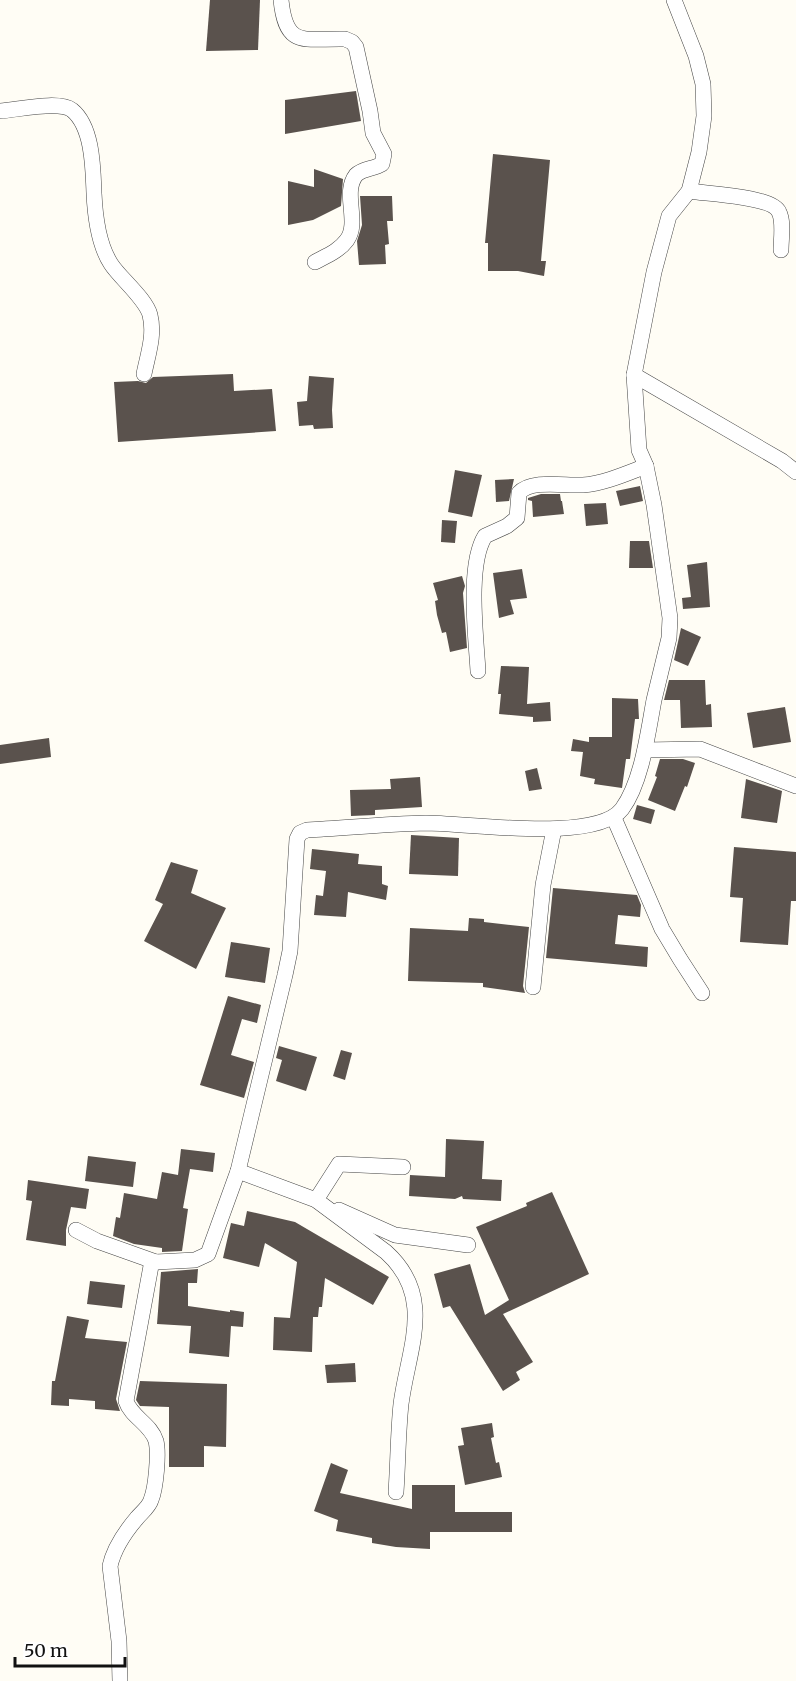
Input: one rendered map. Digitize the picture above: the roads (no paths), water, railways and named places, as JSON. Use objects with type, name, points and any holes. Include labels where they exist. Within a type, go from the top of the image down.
[{"type":"street","points":[[281,0],[285,26],[291,34],[299,38],[345,39],[356,47],[373,133],[384,154],[382,164],[362,171],[354,179],[351,187],[352,226],[348,240],[337,250],[315,262]]},
{"type":"street","points":[[76,1230],[97,1241],[156,1262],[195,1260],[208,1254],[238,1171],[290,951],[297,838],[300,833],[307,830],[427,823],[554,829],[583,827],[614,818],[629,797],[645,750],[669,638],[670,618],[654,505],[646,466],[639,450],[634,375],[651,283],[669,216],[689,191],[699,152],[704,116],[703,84],[696,56],[674,0]]},
{"type":"street","points":[[0,111],[63,106],[73,111],[82,123],[88,138],[94,170],[94,194],[101,244],[111,263],[150,313],[152,338],[144,374]]},
{"type":"street","points":[[689,191],[762,200],[775,205],[780,214],[781,250]]},
{"type":"street","points":[[634,375],[782,461],[796,472]]},
{"type":"street","points":[[478,671],[475,611],[477,555],[485,536],[507,526],[517,518],[519,493],[528,486],[584,485],[608,480],[646,466]]},
{"type":"street","points":[[645,750],[700,749],[796,786]]},
{"type":"street","points":[[614,818],[662,929],[702,993]]},
{"type":"street","points":[[533,987],[543,885],[554,829]]},
{"type":"street","points":[[321,1203],[339,1164],[403,1167]]},
{"type":"street","points":[[238,1171],[395,1235],[468,1245]]},
{"type":"street","points":[[321,1203],[395,1260],[409,1282],[413,1297],[416,1313],[415,1334],[401,1404],[396,1492]]},
{"type":"street","points":[[120,1681],[119,1641],[110,1566],[112,1555],[121,1539],[151,1500],[157,1459],[155,1439],[151,1430],[128,1407],[126,1401],[151,1266],[156,1262]]}]
